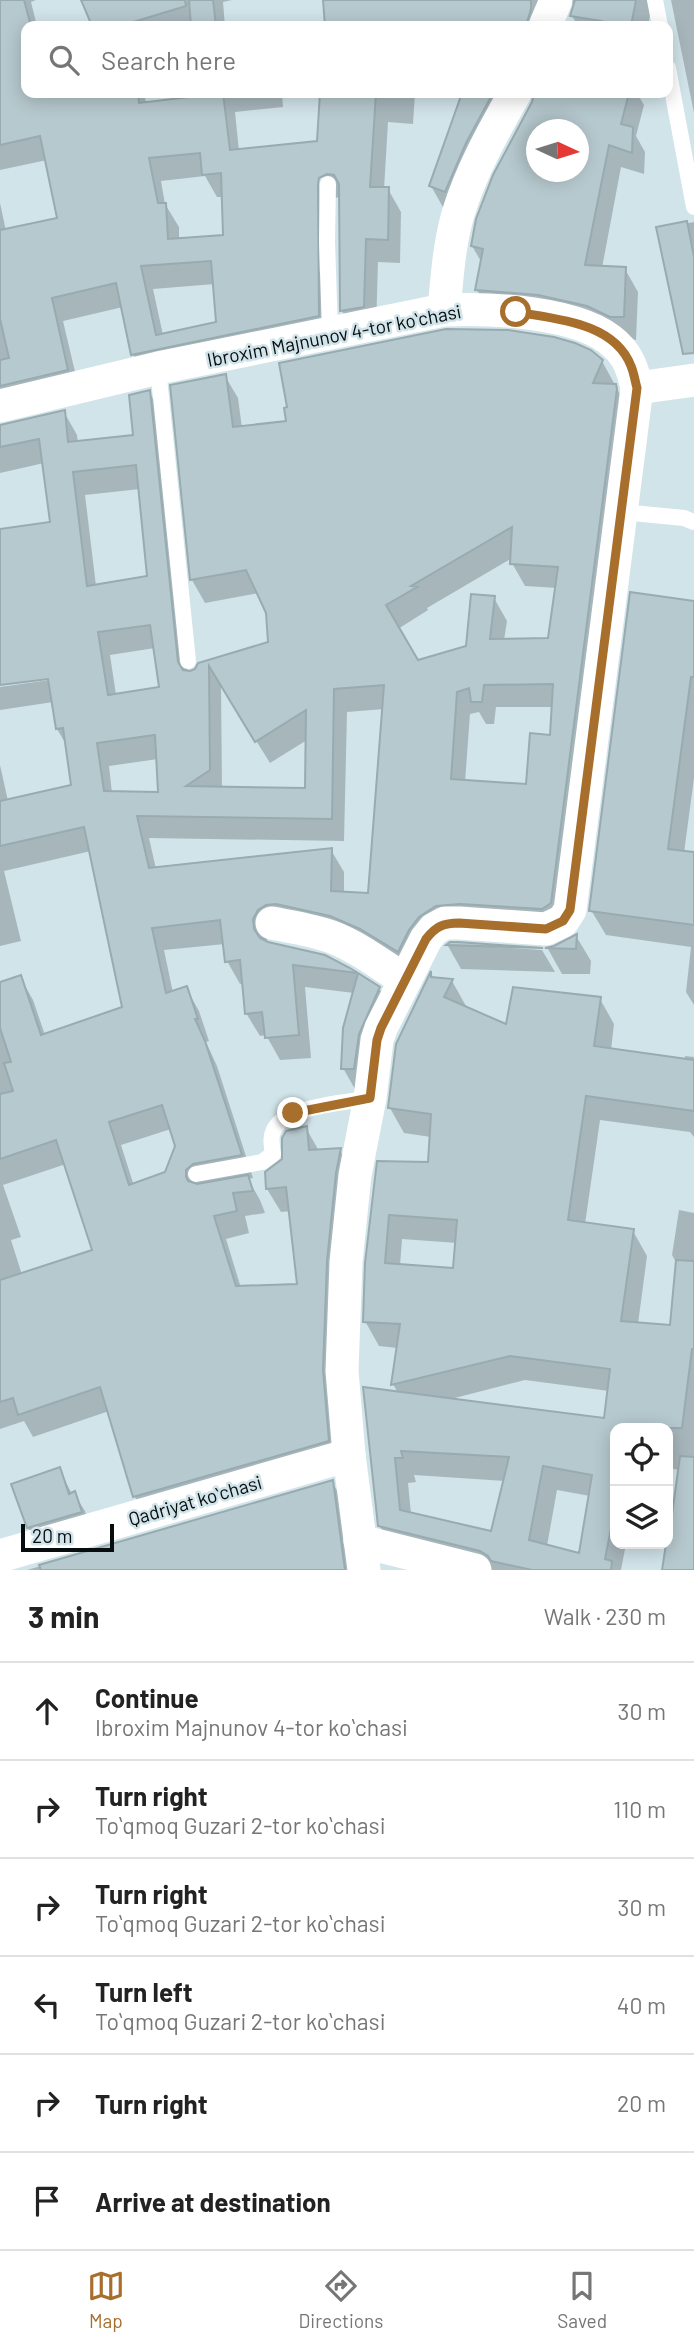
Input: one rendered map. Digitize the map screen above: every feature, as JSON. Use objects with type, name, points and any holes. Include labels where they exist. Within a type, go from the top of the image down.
[{"type":"street","points":[[547,21],[555,0]]},
{"type":"street","points":[[444,310],[451,244],[461,205],[481,154],[512,98]]},
{"type":"street","name":"Ibroxim Majnunov 4-tor koʻchasi","points":[[0,406],[158,368],[444,310],[489,308],[596,329],[616,345],[631,364],[637,388]]},
{"type":"street","points":[[475,1570],[362,1555],[349,1455],[342,1371],[346,1262],[355,1175],[370,1098],[377,1040],[426,939],[434,929],[445,923],[546,929],[563,921],[570,910],[637,388],[694,380]]},
{"type":"street","points":[[272,923],[314,931],[334,938],[405,980]]},
{"type":"street","name":"Qadriyat koʻchasi","points":[[0,1556],[349,1455]]},
{"type":"lane","points":[[655,0],[659,21]]},
{"type":"lane","points":[[673,95],[694,207]]},
{"type":"lane","points":[[328,184],[330,333]]},
{"type":"lane","points":[[158,368],[188,661]]},
{"type":"lane","points":[[622,512],[684,517],[694,522]]},
{"type":"lane","points":[[196,1174],[268,1159],[273,1154],[271,1134],[277,1124],[293,1113],[370,1098]]},
{"type":"building","points":[[0,0],[24,0],[30,21],[21,21],[21,98],[138,98],[139,103],[181,98],[224,98],[230,150],[317,141],[320,98],[376,98],[370,187],[389,187],[388,240],[366,239],[364,307],[340,311],[339,184],[334,175],[327,174],[319,178],[318,184],[319,316],[131,355],[116,283],[52,298],[68,370],[0,386],[0,360],[9,358],[0,319],[0,230],[57,218],[40,136],[0,145]],"holes":[[[200,153],[202,175],[221,173],[223,235],[168,239],[166,203],[158,203],[149,158]],[[211,261],[216,322],[156,335],[141,266]]]},
{"type":"building","points":[[81,0],[185,0],[186,6],[136,21],[90,21]]},
{"type":"building","points":[[189,0],[213,0],[215,21],[191,21]]},
{"type":"building","points":[[323,0],[531,0],[527,21],[325,21]]},
{"type":"building","points":[[575,0],[636,0],[632,21],[602,21],[570,16]]},
{"type":"building","points":[[460,98],[490,98],[466,143],[445,192],[429,186]]},
{"type":"building","points":[[533,98],[628,98],[621,124],[633,127],[632,153],[609,145],[585,265],[626,267],[624,317],[610,317],[587,306],[538,295],[475,290],[483,249],[471,246],[476,219],[493,175]]},
{"type":"building","points":[[687,221],[694,257],[694,353],[683,354],[656,227]]},
{"type":"building","points":[[446,329],[508,330],[575,343],[591,350],[603,360],[593,383],[616,384],[617,389],[551,903],[542,909],[460,904],[436,906],[419,917],[398,952],[360,929],[330,916],[276,904],[266,905],[258,910],[253,919],[254,929],[260,938],[325,955],[358,973],[293,965],[299,1035],[265,1038],[262,1012],[245,1014],[240,960],[225,962],[220,920],[152,928],[166,993],[187,986],[198,1019],[195,1019],[205,1041],[242,1155],[193,1164],[186,1170],[186,1177],[188,1181],[197,1184],[248,1175],[253,1191],[233,1193],[237,1211],[214,1216],[236,1286],[297,1284],[286,1187],[266,1189],[265,1172],[282,1159],[282,1138],[286,1131],[307,1126],[309,1150],[341,1148],[327,1261],[323,1370],[329,1441],[133,1497],[100,1387],[18,1415],[13,1398],[0,1402],[0,1280],[92,1250],[56,1140],[0,1159],[0,1094],[13,1091],[4,1063],[11,1062],[0,1028],[0,982],[21,975],[41,1035],[122,1007],[84,827],[0,846],[0,801],[71,785],[63,728],[56,729],[48,679],[0,685],[0,529],[50,522],[39,439],[0,447],[0,425],[65,410],[68,442],[133,435],[129,395],[150,390],[178,662],[183,670],[190,671],[195,669],[198,663],[268,642],[266,613],[246,570],[190,580],[170,385],[226,374],[233,427],[286,421],[284,408],[287,407],[279,363]],"holes":[[[136,465],[147,576],[87,586],[73,472]],[[512,527],[510,564],[558,567],[548,638],[490,639],[495,596],[471,594],[466,646],[418,660],[386,605],[417,587],[411,586]],[[150,625],[159,687],[108,695],[98,632]],[[209,666],[255,742],[306,710],[305,788],[186,786],[210,770]],[[553,684],[550,735],[530,733],[526,784],[451,779],[457,692],[469,688],[471,702],[482,702],[484,685]],[[384,685],[368,893],[331,891],[332,848],[149,868],[137,816],[332,819],[334,689]],[[155,735],[158,792],[104,791],[97,743]],[[162,1105],[175,1146],[165,1172],[129,1185],[109,1122]]]},
{"type":"building","points":[[630,592],[694,601],[694,677],[691,677],[668,849],[694,852],[694,925],[589,911]]},
{"type":"building","points":[[577,934],[576,949],[545,948],[554,946]]},
{"type":"building","points":[[458,942],[543,948],[446,945]]},
{"type":"building","points":[[431,971],[431,977],[453,979],[444,997],[506,1024],[513,987],[601,997],[594,1046],[694,1060],[694,1111],[586,1096],[568,1220],[634,1229],[621,1321],[670,1325],[676,1260],[694,1261],[694,1349],[682,1428],[673,1428],[673,1423],[610,1423],[610,1534],[605,1559],[612,1561],[611,1570],[532,1570],[491,1561],[480,1551],[378,1526],[363,1387],[604,1418],[610,1369],[510,1356],[391,1385],[400,1324],[363,1322],[365,1263],[377,1161],[428,1162],[431,1114],[388,1108],[396,1044]],"holes":[[[389,1215],[457,1220],[453,1268],[385,1263]],[[401,1451],[509,1457],[491,1531],[400,1510],[395,1458],[403,1458]],[[543,1466],[592,1475],[579,1553],[529,1540]]]},
{"type":"building","points":[[358,973],[380,987],[359,1034],[354,1069],[341,1069],[343,1028]]},
{"type":"building","points":[[680,1456],[694,1457],[694,1570],[662,1570],[665,1549],[673,1549],[673,1507]]},
{"type":"building","points":[[60,1467],[69,1494],[75,1491],[82,1512],[27,1528],[11,1484]]},
{"type":"building","points":[[333,1480],[345,1570],[41,1570],[39,1565]]},
{"type":"route","points":[[293,1113],[370,1098],[381,1028],[426,939],[434,929],[445,923],[459,923],[546,929],[563,921],[570,910],[637,388],[631,364],[616,345],[596,329],[516,312]]}]
